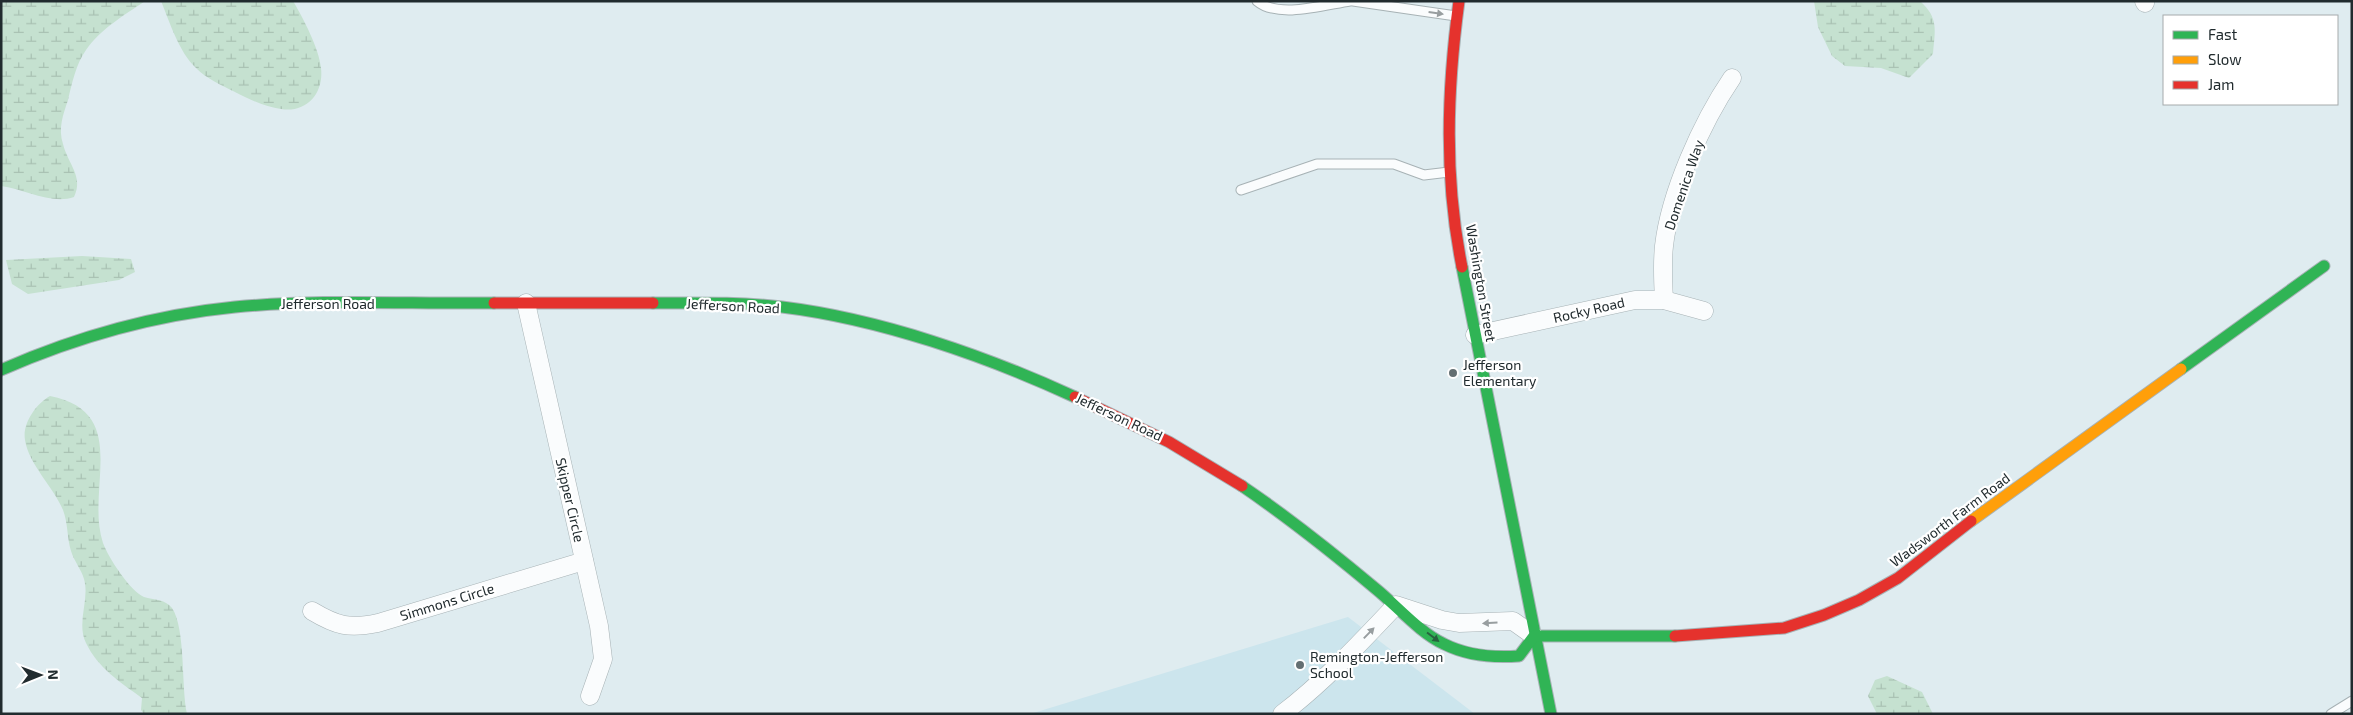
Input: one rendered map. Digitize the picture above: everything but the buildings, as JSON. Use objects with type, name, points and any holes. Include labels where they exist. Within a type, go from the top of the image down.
[{"type":"street","name":"Washington Street","points":[[1458,1],[1448,101],[1450,172],[1460,261],[1551,714]]},
{"type":"street","name":"Domenica Way","points":[[1664,300],[1664,246],[1677,196],[1694,148],[1711,112],[1732,78]]},
{"type":"street","name":"Wadsworth Farm Road","points":[[1534,636],[1694,636],[1784,628],[1824,615],[1859,600],[1898,578],[1967,524],[2324,266]]},
{"type":"street","name":"Rocky Road","points":[[1475,335],[1635,300],[1664,300],[1704,311]]},
{"type":"street","name":"Skipper Circle","points":[[526,303],[599,626],[603,659],[590,696]]},
{"type":"street","name":"Jefferson Road","points":[[1,370],[41,352],[96,334],[164,317],[198,311],[272,305],[681,303],[739,304],[797,310],[870,325],[956,350],[1057,388],[1166,439],[1228,476],[1309,535],[1396,605],[1434,639],[1459,650],[1485,657],[1504,658],[1519,656],[1534,636],[1513,621],[1459,623],[1433,618],[1396,605]]},
{"type":"street","name":"Simmons Circle","points":[[312,611],[341,626],[364,626],[584,561]]},
{"type":"street","points":[[1282,714],[1302,699],[1339,664],[1396,605]]},
{"type":"lane","points":[[1257,1],[1264,7],[1284,10],[1352,1],[1456,16]]},
{"type":"lane","points":[[1241,190],[1317,164],[1394,164],[1424,175],[1450,172]]},
{"type":"lane","points":[[2332,714],[2351,702]]},
{"type":"shaded area","name":"Remington-Jefferson School","points":[[1348,617],[1475,714],[1030,714]]},
{"type":"green space","points":[[1,1],[145,1],[98,35],[86,50],[77,67],[61,127],[65,151],[76,177],[77,190],[74,197],[65,199],[47,198],[1,186]]},
{"type":"green space","points":[[161,1],[293,1],[310,33],[320,60],[321,77],[317,93],[299,108],[281,109],[251,100],[214,82],[196,68],[185,54]]},
{"type":"green space","points":[[1814,1],[1920,1],[1933,19],[1935,31],[1933,54],[1909,78],[1881,68],[1845,66],[1832,56],[1818,27]]},
{"type":"green space","points":[[82,256],[131,259],[135,272],[119,280],[28,294],[12,284],[6,260]]},
{"type":"green space","points":[[50,396],[75,405],[90,418],[98,435],[100,455],[99,522],[103,543],[114,565],[138,594],[163,601],[172,608],[176,617],[181,644],[187,714],[144,714],[141,710],[142,698],[103,667],[86,643],[82,627],[85,595],[84,579],[71,551],[63,510],[31,458],[25,440],[28,420],[40,403]]},
{"type":"green space","points":[[1887,676],[1922,692],[1933,714],[1877,714],[1868,696],[1875,680]]},
{"type":"traffic: fast","points":[[2181,369],[2324,266]]},
{"type":"traffic: fast","points":[[1462,267],[1551,714]]},
{"type":"traffic: fast","points":[[1,370],[58,347],[116,329],[205,311],[300,303],[494,303]]},
{"type":"traffic: fast","points":[[653,303],[766,305],[857,320],[932,341],[969,354],[1075,397]]},
{"type":"traffic: fast","points":[[1242,486],[1327,549],[1426,633],[1453,648],[1471,654],[1500,657],[1519,656],[1534,636],[1675,636]]},
{"type":"traffic: slow","points":[[1971,521],[2181,369]]},
{"type":"traffic: jam","points":[[1459,1],[1452,68],[1449,134],[1452,200],[1462,267]]},
{"type":"traffic: jam","points":[[494,303],[653,303]]},
{"type":"traffic: jam","points":[[1075,397],[1169,442],[1242,486]]},
{"type":"traffic: jam","points":[[1675,636],[1784,628],[1824,615],[1859,600],[1898,578],[1971,521]]},
{"type":"place","name":"Jefferson Elementary","points":[[1453,373]]},
{"type":"place","name":"Remington-Jefferson School","points":[[1300,665]]}]
